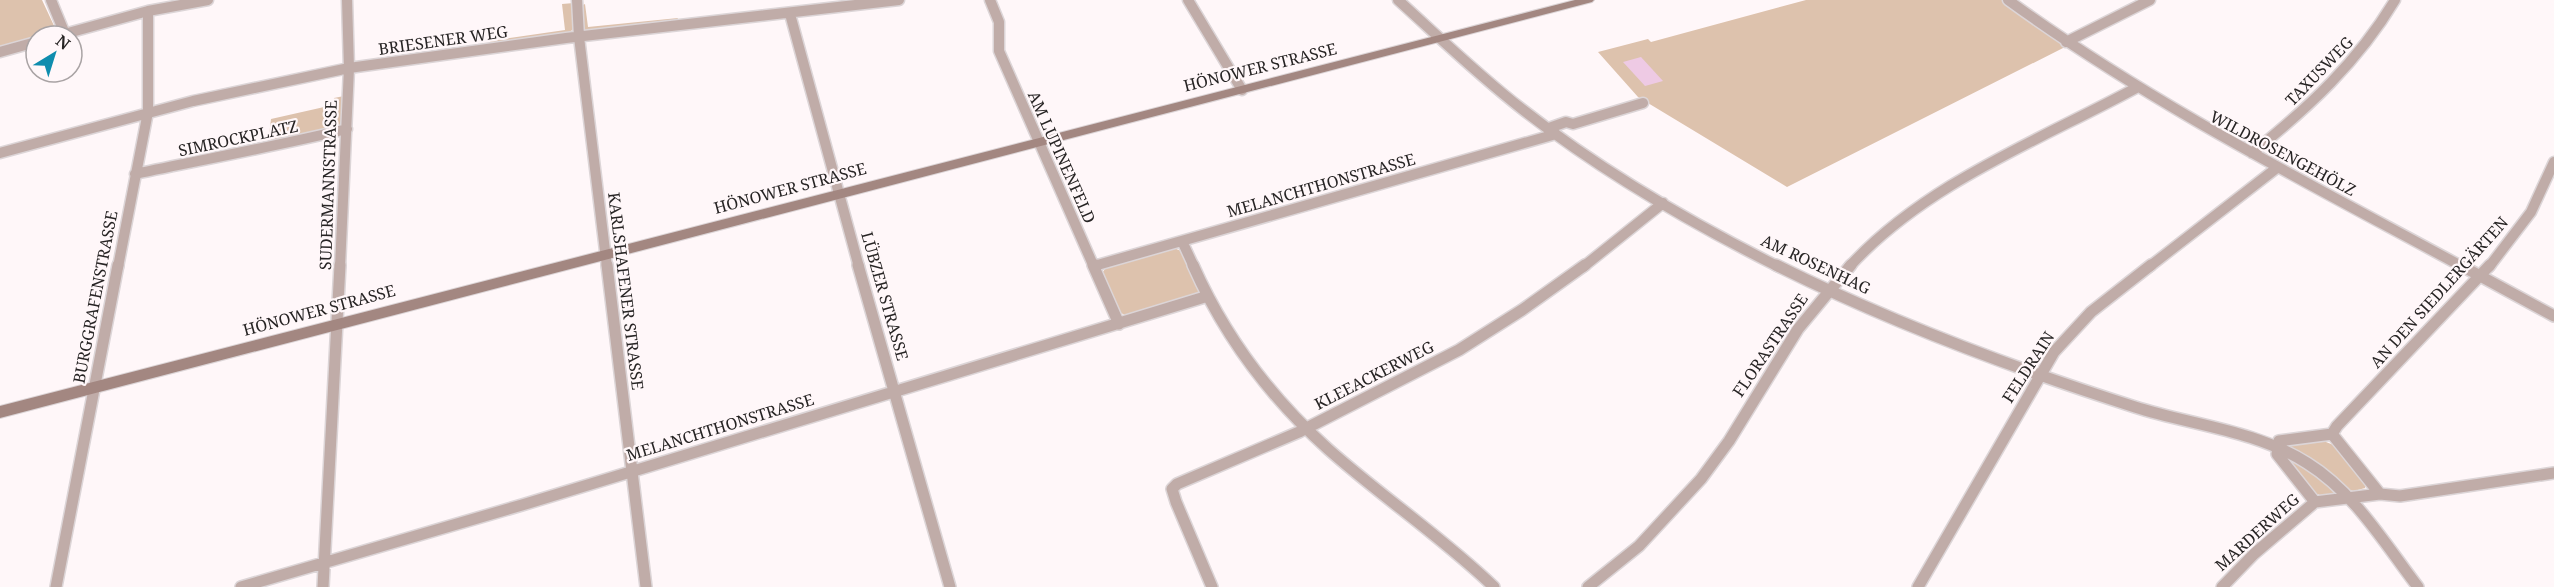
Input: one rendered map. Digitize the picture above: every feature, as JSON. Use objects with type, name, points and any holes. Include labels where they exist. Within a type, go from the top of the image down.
[{"type":"main road","name":"HÖNOWER STRASSE","points":[[0,412],[1588,0]]},
{"type":"street","points":[[51,0],[58,24]]},
{"type":"street","points":[[84,29],[148,11],[208,0]]},
{"type":"street","name":"SUDERMANNSTRASSE","points":[[323,587],[347,129],[349,68],[347,0]]},
{"type":"street","name":"KARLSHAFENER STRASSE","points":[[576,0],[646,587]]},
{"type":"street","name":"BRIESENER WEG","points":[[0,153],[148,112],[349,68],[579,37],[899,0]]},
{"type":"street","name":"AM LUPINENFELD","points":[[990,0],[999,22],[999,51],[1119,324]]},
{"type":"street","points":[[1188,0],[1242,90]]},
{"type":"street","name":"AM ROSENHAG","points":[[1398,0],[1483,78],[1554,132],[1662,203],[1727,239],[1829,290],[1916,328],[2039,376],[2151,412],[2278,448],[2320,471],[2348,498],[2418,587]]},
{"type":"street","name":"WILDROSENGEHÖLZ","points":[[2008,0],[2136,88],[2554,316]]},
{"type":"street","points":[[2066,42],[2150,0]]},
{"type":"street","name":"TAXUSWEG","points":[[2252,153],[2295,119],[2340,75],[2370,39],[2395,0]]},
{"type":"street","name":"BURGGRAFENSTRASSE","points":[[56,587],[148,112],[148,11]]},
{"type":"street","name":"LÜBZER STRASSE","points":[[790,14],[838,194],[950,587]]},
{"type":"street","points":[[0,52],[24,45]]},
{"type":"street","name":"FLORASTRASSE","points":[[1588,587],[1608,574],[1663,520],[1714,462],[1772,367],[1806,318],[1829,290],[1877,240],[1941,194],[1983,169],[2136,88]]},
{"type":"street","name":"MELANCHTHONSTRASSE","points":[[1094,266],[1572,128],[1573,124],[1643,103]]},
{"type":"street","name":"SIMROCKPLATZ","points":[[135,174],[259,147],[295,142],[347,129]]},
{"type":"street","name":"AN DEN SIEDLERGÄRTEN","points":[[2332,434],[2337,426],[2480,276],[2524,223],[2546,183],[2554,162]]},
{"type":"street","name":"FELDRAIN","points":[[1918,587],[2054,352],[2091,312],[2278,167]]},
{"type":"street","name":"KLEEACKERWEG","points":[[1212,587],[1172,489],[1177,484],[1306,428],[1467,345],[1594,259],[1662,203]]},
{"type":"street","points":[[1182,241],[1208,296],[1257,373],[1306,428],[1443,540],[1494,587]]},
{"type":"street","name":"MELANCHTHONSTRASSE","points":[[241,587],[633,471],[1208,296]]},
{"type":"street","points":[[2380,494],[2332,434],[2279,441],[2277,454],[2315,502],[2380,494],[2400,496],[2554,472]]},
{"type":"street","name":"MARDERWEG","points":[[2222,587],[2254,554],[2315,502]]},
{"type":"shaded area","points":[[0,0],[42,0],[53,24],[24,24],[24,42],[0,49]]},
{"type":"shaded area","points":[[1806,0],[2003,0],[2067,46],[1787,187],[1638,97],[1598,52],[1648,39],[1651,42]]},
{"type":"shaded area","points":[[574,3],[573,29],[568,34],[491,46],[490,41],[565,30],[562,4]]},
{"type":"shaded area","points":[[585,4],[588,27],[678,18],[675,24],[586,33],[581,6]]},
{"type":"shaded area","points":[[344,96],[341,128],[268,144],[271,119],[333,105],[334,98]]},
{"type":"shaded area","points":[[1174,248],[1181,251],[1201,292],[1198,295],[1127,316],[1119,312],[1102,273],[1108,265]]},
{"type":"shaded area","points":[[2321,440],[2336,446],[2366,485],[2365,488],[2348,490],[2285,445]]},
{"type":"shaded area","points":[[2283,455],[2319,476],[2335,494],[2322,496],[2315,493]]},
{"type":"building","points":[[1641,57],[1663,81],[1645,86],[1623,62]]}]
